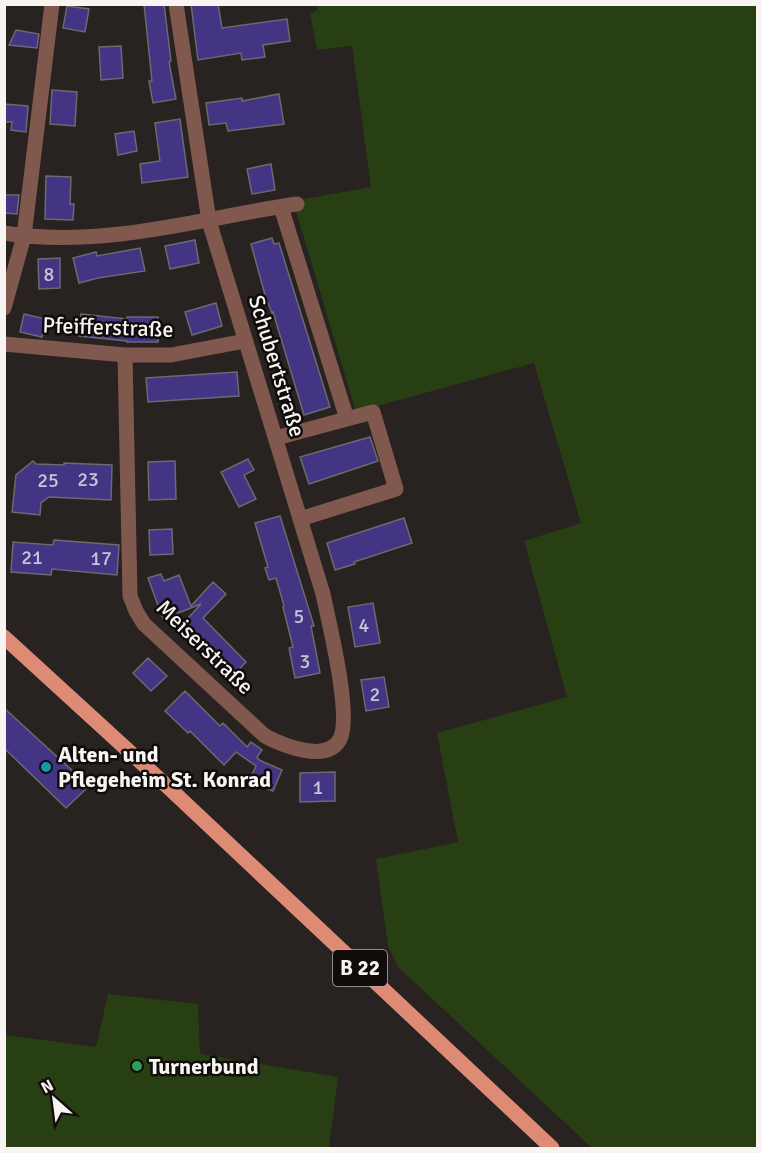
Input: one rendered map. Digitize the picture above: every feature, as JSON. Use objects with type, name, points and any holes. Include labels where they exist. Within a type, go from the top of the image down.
[{"type":"main road","name":"B 22","points":[[4,637],[177,794],[552,1149]]},
{"type":"street","points":[[4,308],[24,236],[52,4]]},
{"type":"street","name":"Schubertstraße","points":[[176,4],[209,221],[322,594],[331,633],[344,723],[340,739]]},
{"type":"street","points":[[4,233],[59,239],[108,236],[209,221],[297,204]]},
{"type":"street","points":[[281,207],[347,419]]},
{"type":"street","name":"Pfeifferstraße","points":[[4,345],[125,355],[171,355],[245,341]]},
{"type":"street","name":"Meiserstraße","points":[[125,355],[129,581],[130,596],[136,611],[144,624],[264,736],[287,747],[319,751],[329,749],[340,739]]},
{"type":"street","points":[[276,438],[374,412],[396,489],[300,519]]},
{"type":"green space","points":[[317,5],[757,5],[757,1148],[592,1148],[398,967],[388,946],[376,859],[458,842],[437,733],[567,697],[524,541],[581,523],[534,363],[356,412],[293,201],[371,187],[352,46],[317,50],[310,14],[318,10]]},
{"type":"green space","name":"Turnerbund","points":[[108,994],[198,1004],[200,1054],[338,1077],[329,1148],[5,1148],[5,1035],[96,1047]]},
{"type":"building","points":[[144,4],[164,4],[171,61],[169,62],[176,99],[153,103],[149,81],[152,81]]},
{"type":"building","points":[[191,4],[218,4],[222,28],[287,19],[290,41],[263,45],[265,57],[242,60],[241,53],[198,60]]},
{"type":"building","points":[[67,6],[89,9],[85,32],[63,28]]},
{"type":"building","points":[[16,30],[39,34],[37,48],[9,45]]},
{"type":"building","points":[[121,46],[123,78],[101,80],[99,47]]},
{"type":"building","points":[[52,90],[77,92],[75,126],[50,124]]},
{"type":"building","points":[[279,94],[284,124],[228,131],[226,123],[209,125],[206,103],[242,98],[242,101]]},
{"type":"building","points":[[4,104],[28,106],[26,132],[11,130],[12,122],[4,122]]},
{"type":"building","points":[[180,119],[188,177],[142,183],[140,164],[160,161],[155,123]]},
{"type":"building","points":[[134,131],[137,151],[118,155],[115,134]]},
{"type":"building","points":[[271,164],[275,190],[252,194],[247,169]]},
{"type":"building","points":[[46,176],[71,177],[70,204],[74,204],[73,220],[45,219]]},
{"type":"building","points":[[4,195],[19,195],[17,214],[4,213]]},
{"type":"building","points":[[272,238],[274,244],[279,243],[330,407],[304,415],[251,244]]},
{"type":"building","points":[[195,240],[199,263],[170,269],[165,246]]},
{"type":"building","points":[[140,248],[145,271],[79,283],[73,258],[96,252],[97,256]]},
{"type":"building","points":[[60,258],[60,288],[39,289],[38,259]]},
{"type":"building","points":[[216,303],[222,326],[192,335],[185,312]]},
{"type":"building","points":[[24,314],[46,319],[42,337],[20,332]]},
{"type":"building","points":[[81,314],[127,319],[127,317],[158,317],[158,342],[127,342],[79,336]]},
{"type":"building","points":[[237,372],[239,396],[148,402],[146,378]]},
{"type":"building","points":[[370,437],[378,461],[309,484],[300,457]]},
{"type":"building","points":[[248,459],[254,470],[244,475],[256,499],[239,507],[221,472]]},
{"type":"building","points":[[33,461],[36,464],[112,465],[111,500],[49,497],[41,503],[40,515],[12,512],[16,475]]},
{"type":"building","points":[[175,461],[176,499],[149,500],[148,462]]},
{"type":"building","points":[[280,516],[314,626],[311,626],[320,673],[295,678],[289,648],[293,647],[284,606],[276,578],[269,580],[265,568],[268,567],[255,523]]},
{"type":"building","points":[[404,518],[412,543],[335,570],[327,543]]},
{"type":"building","points":[[172,529],[173,554],[150,555],[149,530]]},
{"type":"building","points":[[54,540],[119,545],[117,575],[52,569],[51,575],[11,572],[13,542],[53,545]]},
{"type":"building","points":[[161,574],[164,581],[179,575],[191,606],[213,582],[226,594],[203,618],[246,662],[230,679],[177,630],[201,604],[163,619],[148,578]]},
{"type":"building","points":[[373,603],[380,643],[355,647],[348,607]]},
{"type":"building","points":[[148,658],[167,676],[151,691],[133,673]]},
{"type":"building","points":[[384,677],[389,707],[366,711],[361,680]]},
{"type":"building","points":[[185,691],[220,726],[223,723],[247,747],[251,742],[262,750],[257,757],[259,760],[282,770],[273,791],[249,781],[256,766],[236,752],[224,765],[190,731],[188,733],[165,711]]},
{"type":"building","name":"Alten- und Pflegeheim St. Konrad","points":[[4,708],[89,786],[66,808],[4,748]]},
{"type":"building","points":[[335,772],[335,801],[300,802],[300,773]]},
{"type":"place","name":"Alten- und Pflegeheim St. Konrad","points":[[46,767]]},
{"type":"place","name":"Turnerbund","points":[[137,1066]]}]
